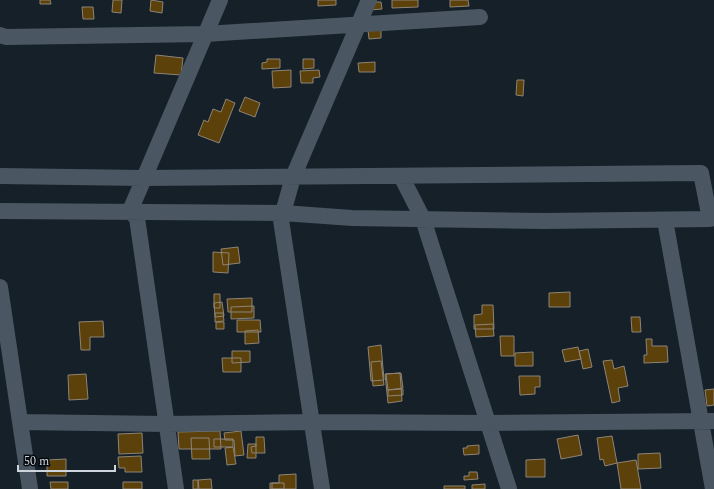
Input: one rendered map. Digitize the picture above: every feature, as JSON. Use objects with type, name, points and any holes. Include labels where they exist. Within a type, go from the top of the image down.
[{"type":"street","points":[[130,211],[220,0]]},
{"type":"street","points":[[322,489],[281,220],[293,177],[369,0]]},
{"type":"street","points":[[0,35],[6,37],[205,34],[480,16]]},
{"type":"street","points":[[0,176],[143,178],[701,173],[710,219],[423,219],[352,218],[283,213],[0,211]]},
{"type":"street","points":[[401,176],[423,219],[509,489]]},
{"type":"street","points":[[130,211],[137,218],[176,489]]},
{"type":"street","points":[[665,220],[707,421],[713,489]]},
{"type":"street","points":[[0,287],[30,489]]},
{"type":"street","points":[[20,422],[166,424],[313,422],[489,424],[707,421]]},
{"type":"building","points":[[40,0],[50,0],[51,4],[40,4]]},
{"type":"building","points":[[113,0],[122,0],[121,13],[112,12]]},
{"type":"building","points":[[151,0],[163,2],[162,13],[150,11]]},
{"type":"building","points":[[318,0],[336,0],[336,5],[318,6]]},
{"type":"building","points":[[392,0],[418,0],[418,7],[392,8]]},
{"type":"building","points":[[450,0],[468,0],[469,6],[450,7]]},
{"type":"building","points":[[370,2],[381,2],[382,9],[370,10]]},
{"type":"building","points":[[82,7],[93,7],[94,19],[83,19]]},
{"type":"building","points":[[368,30],[381,30],[381,38],[369,39]]},
{"type":"building","points":[[156,55],[183,58],[181,75],[154,73]]},
{"type":"building","points":[[267,59],[280,59],[280,68],[262,69],[262,63],[267,62]]},
{"type":"building","points":[[303,59],[314,59],[314,68],[303,69]]},
{"type":"building","points":[[375,62],[375,72],[359,72],[358,63]]},
{"type":"building","points":[[291,70],[291,87],[273,88],[272,71]]},
{"type":"building","points":[[319,70],[320,77],[313,78],[313,83],[301,83],[300,71]]},
{"type":"building","points":[[517,80],[524,80],[523,96],[516,95]]},
{"type":"building","points":[[245,97],[260,103],[255,117],[239,111]]},
{"type":"building","points":[[226,99],[235,103],[219,143],[198,135],[204,120],[208,122],[213,109],[221,112]]},
{"type":"building","points":[[238,247],[240,263],[223,265],[221,249]]},
{"type":"building","points":[[213,252],[229,253],[228,273],[213,272]]},
{"type":"building","points":[[570,292],[570,307],[549,307],[549,293]]},
{"type":"building","points":[[214,294],[220,294],[220,308],[214,308]]},
{"type":"building","points":[[252,298],[252,312],[228,312],[227,299]]},
{"type":"building","points":[[222,302],[224,316],[215,317],[214,303]]},
{"type":"building","points":[[482,305],[493,305],[494,329],[474,329],[474,315],[482,314]]},
{"type":"building","points":[[254,306],[254,318],[231,319],[231,307]]},
{"type":"building","points":[[215,313],[223,313],[224,321],[215,322]]},
{"type":"building","points":[[631,317],[640,317],[641,332],[632,332]]},
{"type":"building","points":[[237,320],[260,320],[261,332],[237,332]]},
{"type":"building","points":[[103,321],[104,337],[90,337],[90,350],[81,350],[79,322]]},
{"type":"building","points":[[216,322],[224,322],[224,329],[216,329]]},
{"type":"building","points":[[493,324],[494,336],[476,337],[475,325]]},
{"type":"building","points":[[258,330],[259,343],[245,344],[245,331]]},
{"type":"building","points":[[500,336],[514,336],[514,356],[501,356]]},
{"type":"building","points":[[646,339],[652,339],[652,346],[667,346],[668,362],[644,363],[644,355],[647,355]]},
{"type":"building","points":[[381,345],[384,380],[371,381],[368,347]]},
{"type":"building","points":[[578,347],[581,359],[565,362],[562,350]]},
{"type":"building","points":[[588,349],[592,367],[583,369],[579,351]]},
{"type":"building","points":[[232,351],[250,351],[250,362],[232,363]]},
{"type":"building","points":[[533,352],[533,366],[515,366],[515,353]]},
{"type":"building","points":[[222,358],[241,358],[241,372],[223,372]]},
{"type":"building","points":[[612,360],[614,369],[624,366],[628,386],[618,388],[620,401],[612,403],[603,361]]},
{"type":"building","points":[[381,361],[384,385],[373,386],[371,362]]},
{"type":"building","points":[[400,373],[402,401],[388,403],[385,374]]},
{"type":"building","points":[[401,373],[403,388],[388,390],[386,374]]},
{"type":"building","points":[[86,374],[88,399],[69,400],[68,375]]},
{"type":"building","points":[[519,376],[540,376],[540,387],[535,387],[535,394],[520,395]]},
{"type":"building","points":[[403,389],[403,395],[388,396],[388,390]]},
{"type":"building","points":[[714,389],[714,405],[707,406],[705,390]]},
{"type":"building","points":[[220,431],[221,449],[179,449],[178,432]]},
{"type":"building","points":[[241,431],[244,455],[235,456],[234,440],[225,440],[224,433]]},
{"type":"building","points":[[142,433],[143,453],[119,454],[118,434]]},
{"type":"building","points":[[578,435],[582,455],[561,459],[557,439]]},
{"type":"building","points":[[612,436],[617,463],[605,466],[603,459],[600,460],[597,438]]},
{"type":"building","points":[[256,437],[264,437],[265,453],[252,453],[251,447],[256,446]]},
{"type":"building","points":[[191,438],[209,438],[210,459],[192,459]]},
{"type":"building","points":[[214,439],[233,439],[233,447],[214,447]]},
{"type":"building","points":[[248,444],[256,444],[256,458],[247,458]]},
{"type":"building","points":[[479,445],[479,454],[464,455],[463,448],[467,448],[467,446]]},
{"type":"building","points":[[233,447],[236,464],[227,465],[225,448]]},
{"type":"building","points":[[660,453],[661,468],[638,469],[638,454]]},
{"type":"building","points":[[141,456],[142,472],[125,472],[125,468],[119,468],[118,457]]},
{"type":"building","points":[[66,459],[66,476],[47,476],[47,460]]},
{"type":"building","points":[[545,459],[545,477],[526,477],[526,460]]},
{"type":"building","points":[[636,460],[641,489],[621,489],[617,463]]},
{"type":"building","points":[[469,472],[477,472],[478,479],[464,480],[464,476],[469,476]]},
{"type":"building","points":[[296,474],[296,489],[272,489],[272,483],[279,483],[279,475]]},
{"type":"building","points":[[211,479],[212,489],[199,489],[198,480]]},
{"type":"building","points":[[193,480],[198,480],[198,489],[193,489]]},
{"type":"building","points":[[50,482],[68,482],[68,489],[51,489]]},
{"type":"building","points":[[123,482],[142,482],[142,489],[123,489]]},
{"type":"building","points":[[270,483],[284,483],[284,489],[270,489]]},
{"type":"building","points":[[485,484],[485,489],[472,489],[472,485]]},
{"type":"building","points":[[444,486],[465,486],[465,489],[444,489]]}]
